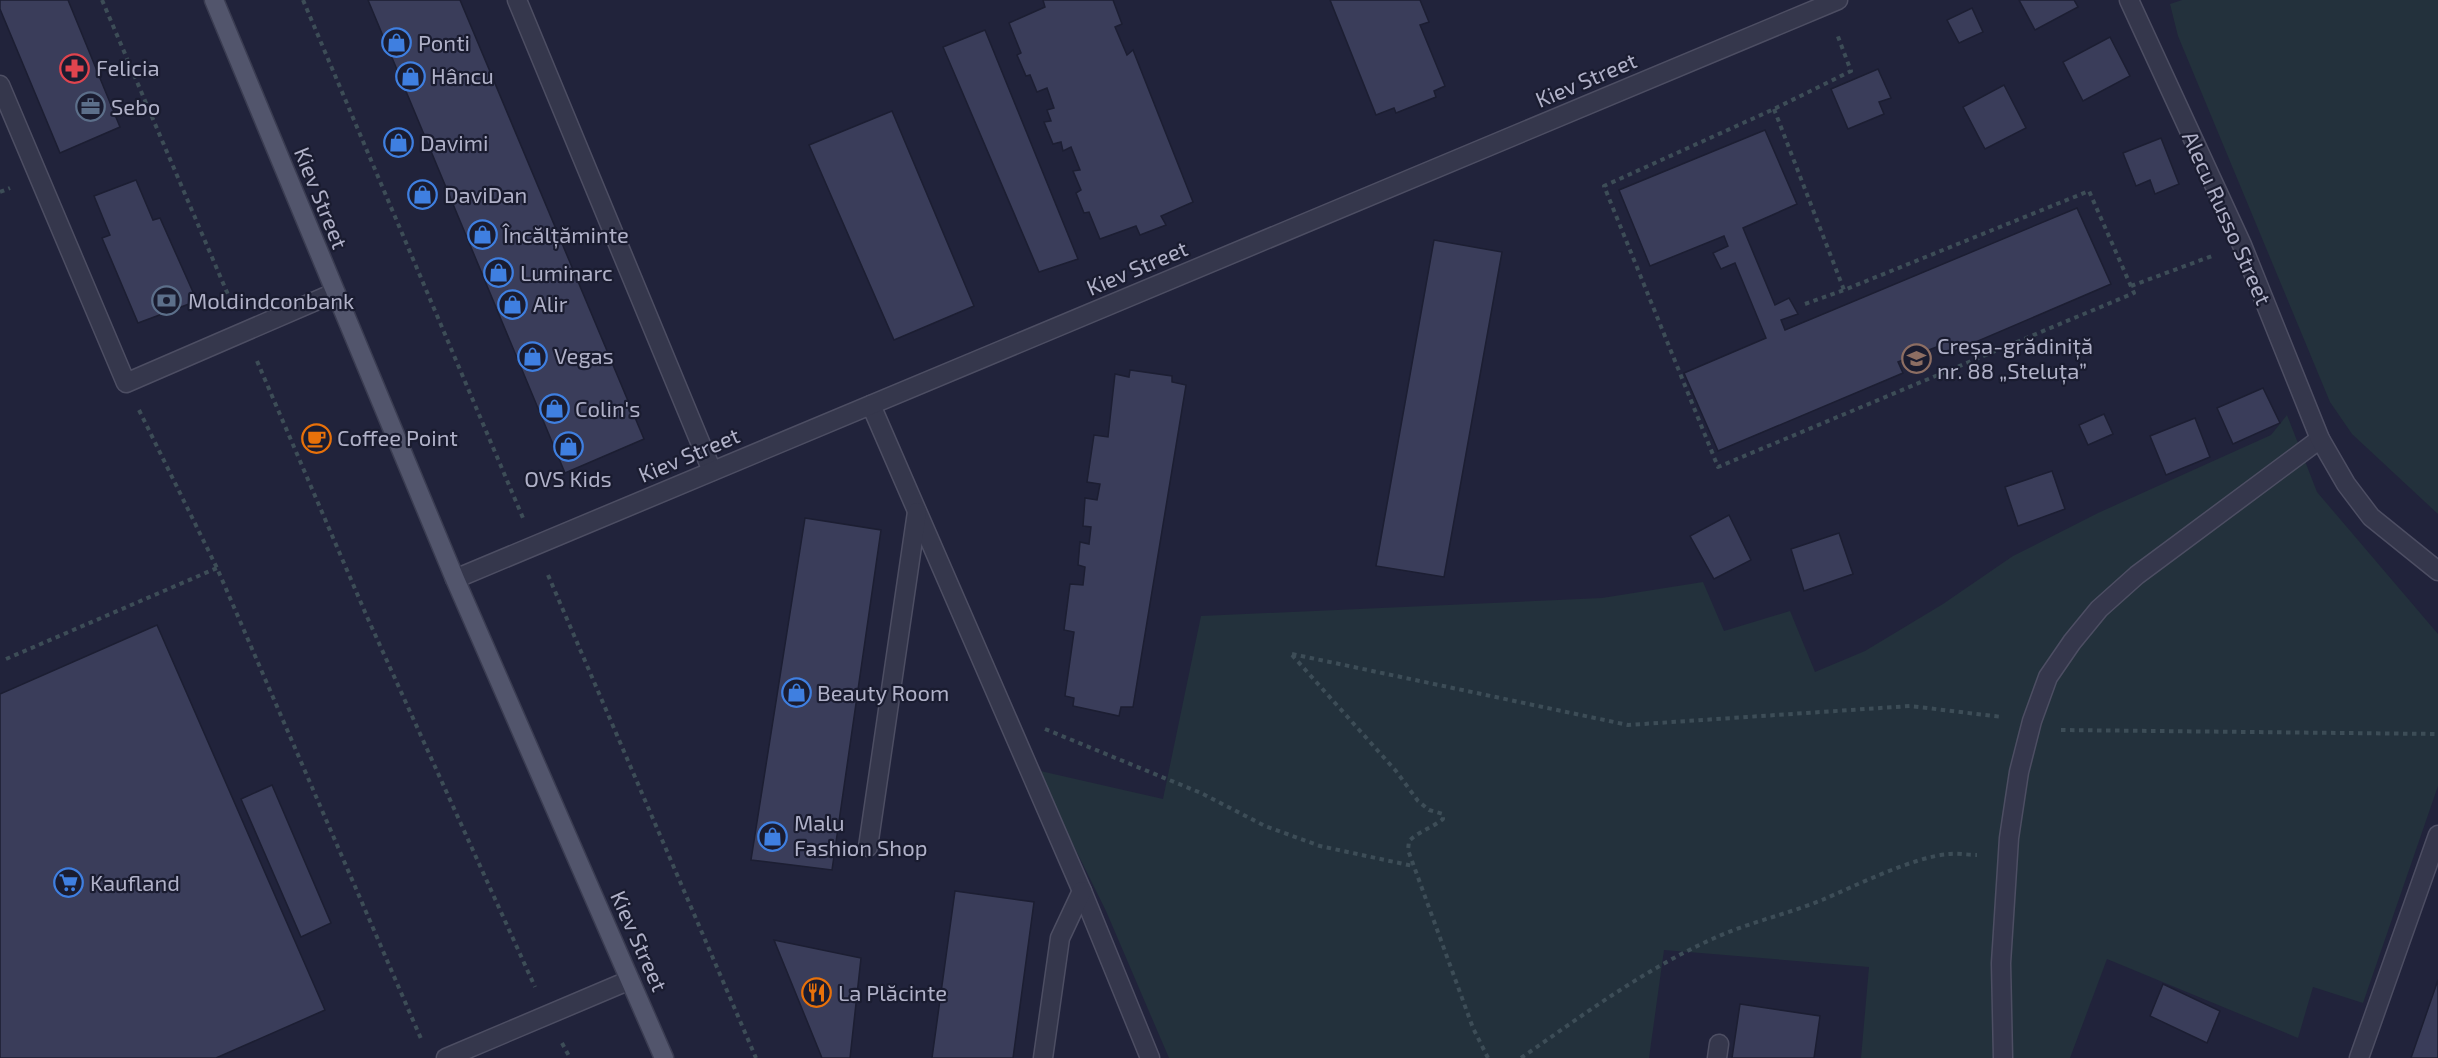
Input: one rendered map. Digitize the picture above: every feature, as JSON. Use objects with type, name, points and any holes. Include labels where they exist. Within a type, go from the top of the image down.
[{"type":"main road","name":"Kiev Street","points":[[214,0],[454,579],[664,1058]]},
{"type":"street","points":[[517,0],[712,471]]},
{"type":"street","name":"Alecu Russo Street","points":[[2129,0],[2242,245],[2320,439],[2346,484],[2372,517],[2438,571]]},
{"type":"street","name":"Kiev Street","points":[[454,579],[1832,3]]},
{"type":"street","points":[[0,85],[126,383],[334,293]]},
{"type":"street","points":[[871,405],[1082,891],[1150,1058]]},
{"type":"street","points":[[2002,1058],[2001,963],[2008,856],[2019,772],[2032,721],[2048,677],[2099,609],[2137,575],[2320,439]]},
{"type":"street","points":[[868,847],[917,512]]},
{"type":"street","points":[[2359,1058],[2438,835]]},
{"type":"street","points":[[1043,1058],[1060,938],[1082,891]]},
{"type":"street","points":[[446,1058],[630,980]]},
{"type":"path","points":[[102,0],[368,619],[548,1015],[570,1058]]},
{"type":"path","points":[[1805,304],[2090,191],[2134,293],[1718,467],[1604,186],[1774,109],[1851,70],[1832,3]]},
{"type":"path","points":[[1774,109],[1844,290]]},
{"type":"path","points":[[2131,286],[2242,245]]},
{"type":"path","points":[[126,383],[217,568],[425,1047]]},
{"type":"path","points":[[6,659],[217,568]]},
{"type":"path","points":[[1488,1058],[1473,1028],[1408,850],[1409,841],[1418,832],[1440,822],[1443,814],[1429,810],[1418,801],[1396,771],[1292,654],[1628,725],[1910,706],[2032,721],[2048,730],[2438,734]]},
{"type":"path","points":[[1008,721],[1036,724],[1201,793],[1265,826],[1320,846],[1414,867]]},
{"type":"path","points":[[1521,1058],[1653,969],[1711,939],[1811,904],[1925,859],[1949,854],[2008,856]]},
{"type":"shaded area","points":[[2182,0],[2438,0],[2438,514],[2352,434],[2330,402],[2178,36],[2170,4]]},
{"type":"shaded area","points":[[2287,415],[2317,492],[2438,634],[2438,786],[2363,1003],[2313,987],[2298,1038],[2107,959],[2070,1058],[1861,1058],[1869,967],[1664,950],[1649,1058],[1169,1058],[1106,911],[1036,770],[1163,799],[1201,616],[1602,598],[1703,582],[1724,631],[1790,611],[1815,672],[1865,651],[1943,604],[2013,556],[2098,513],[2271,435]]},
{"type":"building","points":[[0,0],[68,0],[120,127],[60,153],[0,9]]},
{"type":"building","points":[[368,0],[460,0],[644,439],[565,473]]},
{"type":"building","points":[[1043,0],[1113,0],[1122,24],[1115,27],[1127,55],[1133,50],[1193,202],[1161,216],[1166,225],[1140,235],[1136,226],[1100,239],[1089,212],[1084,213],[1076,193],[1081,190],[1073,171],[1080,170],[1071,147],[1063,151],[1061,142],[1053,144],[1044,122],[1051,121],[1047,110],[1054,108],[1047,88],[1037,92],[1030,75],[1026,76],[1017,55],[1021,53],[1009,23],[1045,7]]},
{"type":"building","points":[[1330,0],[1420,0],[1429,22],[1420,25],[1445,86],[1434,91],[1436,97],[1396,113],[1394,108],[1376,115]]},
{"type":"building","points":[[2019,0],[2074,0],[2078,7],[2035,30]]},
{"type":"building","points":[[1972,8],[1983,32],[1959,43],[1947,20]]},
{"type":"building","points":[[985,30],[1078,259],[1039,272],[943,47]]},
{"type":"building","points":[[2110,37],[2130,76],[2083,101],[2063,62]]},
{"type":"building","points":[[1878,69],[1891,98],[1879,102],[1884,114],[1848,129],[1831,89]]},
{"type":"building","points":[[2004,85],[2026,128],[1985,149],[1963,107]]},
{"type":"building","points":[[892,111],[974,306],[894,340],[809,145]]},
{"type":"building","points":[[1765,130],[1797,204],[1743,228],[1775,305],[1789,298],[1798,314],[1781,320],[1785,330],[2077,208],[2111,284],[1943,356],[1939,346],[1898,362],[1903,373],[1718,451],[1684,373],[1766,338],[1735,263],[1721,269],[1713,253],[1728,246],[1724,236],[1650,266],[1619,190]]},
{"type":"building","points":[[2161,138],[2179,184],[2155,194],[2150,180],[2136,186],[2123,153]]},
{"type":"building","points":[[136,180],[153,220],[160,218],[197,301],[138,323],[102,238],[110,235],[94,196]]},
{"type":"building","points":[[1434,240],[1502,252],[1444,577],[1376,566]]},
{"type":"building","points":[[1130,370],[1172,376],[1172,382],[1186,385],[1133,707],[1121,707],[1119,716],[1073,706],[1074,698],[1065,696],[1074,632],[1064,630],[1070,584],[1083,585],[1085,567],[1078,565],[1080,542],[1089,544],[1091,527],[1083,526],[1085,498],[1097,500],[1100,484],[1087,482],[1094,435],[1108,437],[1115,374],[1129,377]]},
{"type":"building","points":[[2263,388],[2280,423],[2233,444],[2217,408]]},
{"type":"building","points":[[2104,414],[2113,434],[2088,445],[2079,425]]},
{"type":"building","points":[[2195,418],[2210,457],[2166,475],[2150,436]]},
{"type":"building","points":[[2052,471],[2065,509],[2018,526],[2005,487]]},
{"type":"building","points":[[1729,515],[1751,560],[1714,579],[1690,536]]},
{"type":"building","points":[[805,518],[881,530],[832,870],[751,860]]},
{"type":"building","points":[[1839,533],[1853,574],[1804,591],[1791,549]]},
{"type":"building","points":[[157,625],[325,1010],[216,1058],[0,1058],[0,694]]},
{"type":"building","points":[[272,785],[331,923],[301,937],[241,799]]},
{"type":"building","points":[[955,891],[1034,902],[1013,1058],[932,1058]]},
{"type":"building","points":[[774,940],[861,958],[850,1058],[822,1058]]},
{"type":"building","points":[[2438,980],[2438,1058],[2411,1058]]},
{"type":"building","points":[[2163,984],[2220,1011],[2207,1043],[2150,1016]]},
{"type":"building","points":[[1740,1004],[1820,1016],[1814,1058],[1732,1058]]},
{"type":"place","name":"Ponti","points":[[397,43]]},
{"type":"place","name":"Felicia","points":[[75,68]]},
{"type":"place","name":"Hâncu","points":[[410,76]]},
{"type":"place","name":"Sebo","points":[[90,107]]},
{"type":"place","name":"Davimi","points":[[399,143]]},
{"type":"place","name":"DaviDan","points":[[423,195]]},
{"type":"place","name":"Încălțăminte","points":[[482,235]]},
{"type":"place","name":"Luminarc","points":[[499,273]]},
{"type":"place","name":"Moldindconbank","points":[[167,301]]},
{"type":"place","name":"Alir","points":[[512,304]]},
{"type":"place","name":"Vegas","points":[[533,356]]},
{"type":"place","name":"Creșa-grădiniță nr. 88 „Steluța”","points":[[1916,359]]},
{"type":"place","name":"Colin's","points":[[554,409]]},
{"type":"place","name":"Coffee Point","points":[[316,438]]},
{"type":"place","name":"OVS Kids","points":[[568,447]]},
{"type":"place","name":"Beauty Room","points":[[796,693]]},
{"type":"place","name":"Malu Fashion Shop","points":[[773,836]]},
{"type":"place","name":"Kaufland","points":[[69,883]]},
{"type":"place","name":"La Plăcinte","points":[[817,993]]}]
